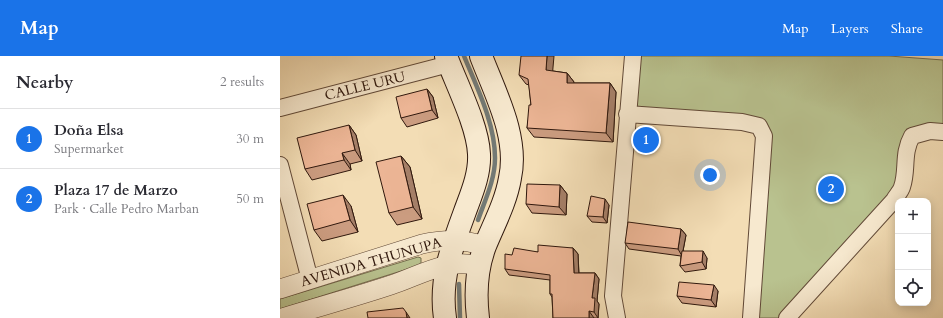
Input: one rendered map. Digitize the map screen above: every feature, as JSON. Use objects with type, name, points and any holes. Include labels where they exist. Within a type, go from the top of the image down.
[{"type":"main road","points":[[478,318],[476,282],[482,256],[505,198],[511,177],[512,152],[507,127],[500,105],[480,56]]},
{"type":"main road","points":[[445,318],[443,302],[446,265],[477,174],[479,153],[464,100],[448,60]]},
{"type":"street","points":[[618,318],[613,296],[633,56]]},
{"type":"street","name":"CALLE URU","points":[[280,108],[448,60]]},
{"type":"street","points":[[627,114],[742,122],[759,126],[764,136],[751,318]]},
{"type":"street","points":[[787,318],[894,200],[902,187],[905,157],[908,144],[912,136],[930,131],[943,132]]},
{"type":"street","points":[[280,164],[310,280]]},
{"type":"street","name":"AVENIDA THUNUPA","points":[[280,289],[422,244],[455,239],[482,256],[469,263],[446,265],[423,272],[393,285],[282,318]]},
{"type":"green space","points":[[638,56],[889,56],[943,60],[943,126],[918,128],[898,185],[781,318],[757,318],[770,136],[751,116],[640,107],[635,105]]},
{"type":"green space","points":[[418,257],[421,258],[421,263],[417,266],[280,309],[280,299]]},
{"type":"building","points":[[521,56],[547,56],[546,70],[567,73],[567,83],[610,83],[606,133],[527,128],[529,105],[531,105],[528,79],[519,75]]},
{"type":"building","points":[[427,89],[432,110],[401,118],[396,97]]},
{"type":"building","points":[[349,125],[355,150],[342,153],[344,160],[305,169],[297,138]]},
{"type":"building","points":[[401,156],[413,207],[389,213],[376,162]]},
{"type":"building","points":[[527,184],[560,185],[559,207],[526,204]]},
{"type":"building","points":[[343,195],[350,220],[314,230],[307,204]]},
{"type":"building","points":[[591,196],[605,199],[603,217],[587,216]]},
{"type":"building","points":[[628,222],[681,229],[678,249],[625,243]]},
{"type":"building","points":[[538,245],[573,248],[574,273],[595,273],[592,298],[595,298],[594,312],[589,311],[589,318],[553,318],[552,294],[550,294],[550,275],[505,269],[505,254],[512,255],[514,248],[538,252]]},
{"type":"building","points":[[682,251],[703,251],[702,262],[680,266]]},
{"type":"building","points":[[679,282],[714,285],[711,300],[677,296]]},
{"type":"building","points":[[403,308],[406,312],[407,318],[368,318],[367,312]]},
{"type":"waterway","points":[[464,56],[480,93],[489,119],[494,145],[495,166],[489,190],[478,220]]},
{"type":"waterway","points":[[459,284],[460,318]]},
{"type":"place","name":"Doña Elsa","points":[[646,140]]},
{"type":"place","name":"Plaza 17 de Marzo","points":[[831,189]]}]
